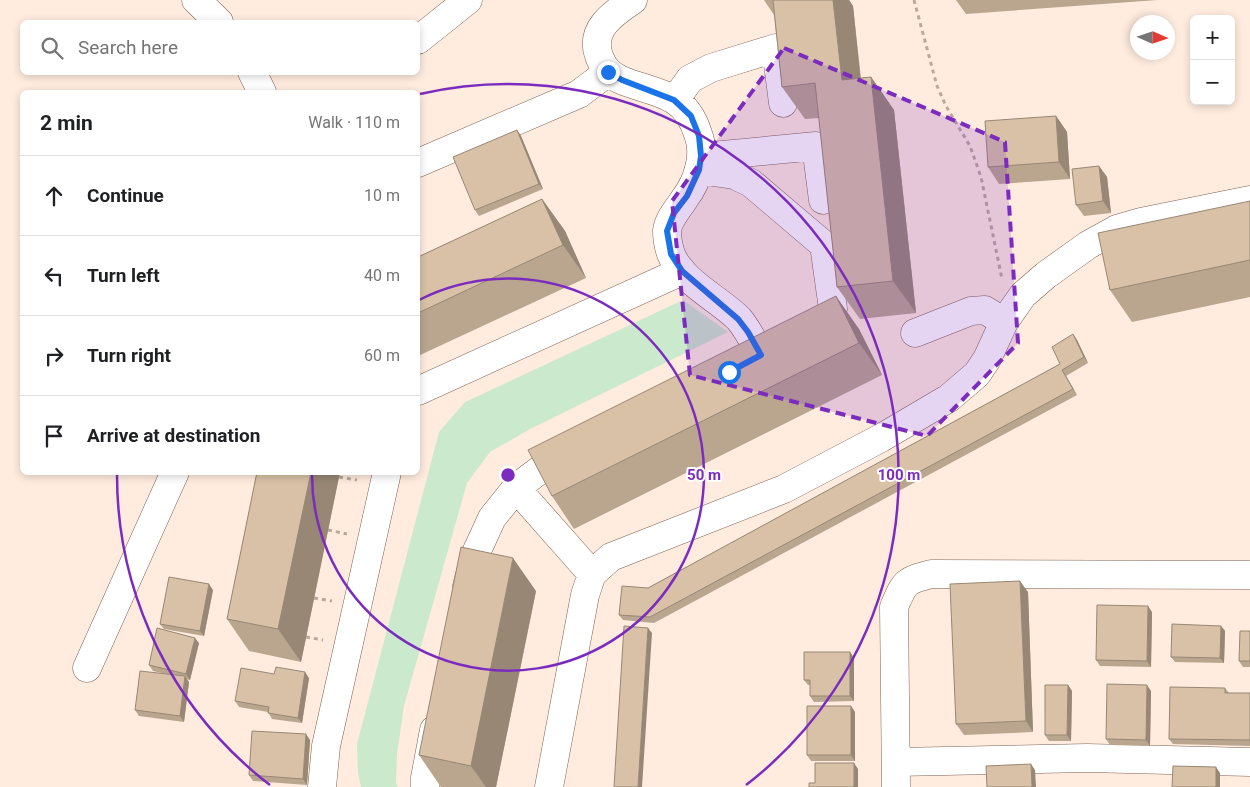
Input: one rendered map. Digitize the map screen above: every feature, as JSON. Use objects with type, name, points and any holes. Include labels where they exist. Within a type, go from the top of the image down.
[{"type":"street","points":[[196,0],[216,20]]},
{"type":"street","points":[[420,38],[468,0]]},
{"type":"street","points":[[633,0],[611,15],[598,33],[596,48],[608,72],[622,80],[674,100],[691,116],[699,136],[700,163],[687,196],[674,213],[667,231],[671,254],[682,271],[738,319],[761,355]]},
{"type":"street","points":[[674,100],[690,80],[711,68],[776,48],[783,103]]},
{"type":"street","points":[[420,162],[579,94],[608,72]]},
{"type":"street","points":[[254,75],[261,90]]},
{"type":"street","points":[[700,163],[816,146],[823,200]]},
{"type":"street","points":[[700,163],[751,183],[824,245],[823,321]]},
{"type":"street","points":[[549,787],[585,596],[592,574],[611,557],[784,489],[881,438],[949,398],[977,374],[987,359],[1007,317],[1023,295],[1088,246],[1117,229],[1141,222],[1250,200]]},
{"type":"street","points":[[420,390],[682,271]]},
{"type":"street","points":[[915,333],[971,310],[986,310],[1007,317]]},
{"type":"street","points":[[720,376],[787,342]]},
{"type":"street","points":[[462,607],[478,548],[492,518],[516,488],[548,463],[592,440]]},
{"type":"street","points":[[87,668],[174,475]]},
{"type":"street","points":[[322,787],[326,746],[386,475]]},
{"type":"street","points":[[516,488],[592,574]]},
{"type":"street","points":[[1250,575],[931,574],[910,579],[902,588],[894,607],[896,775],[1087,758],[1250,762]]},
{"type":"street","points":[[425,787],[424,778],[440,706]]},
{"type":"path","points":[[914,0],[937,86],[946,106],[970,146],[981,177],[1007,317]]},
{"type":"highlighted area","points":[[784,48],[1005,142],[1018,343],[927,436],[690,375],[672,201]]},
{"type":"green space","points":[[683,300],[728,332],[530,429],[490,452],[467,483],[404,706],[397,754],[396,783],[398,787],[361,787],[358,773],[357,744],[439,432],[465,402]]},
{"type":"building","points":[[773,0],[833,0],[842,80],[871,77],[893,281],[837,287],[815,83],[782,87]]},
{"type":"building","points":[[1056,116],[1059,162],[988,167],[985,121]]},
{"type":"building","points":[[517,130],[539,184],[475,210],[453,157]]},
{"type":"building","points":[[1099,166],[1103,201],[1076,205],[1072,169]]},
{"type":"building","points":[[542,199],[563,245],[420,312],[420,256]]},
{"type":"building","points":[[1250,201],[1250,260],[1110,290],[1098,233]]},
{"type":"building","points":[[836,296],[859,343],[552,496],[528,450]]},
{"type":"building","points":[[1073,334],[1084,357],[1062,370],[1073,389],[650,617],[619,615],[622,586],[648,588],[1060,364],[1052,347]]},
{"type":"building","points":[[256,475],[310,475],[278,629],[227,619]]},
{"type":"building","points":[[461,547],[513,558],[471,766],[419,755]]},
{"type":"building","points":[[169,577],[209,584],[200,631],[160,624]]},
{"type":"building","points":[[1020,581],[1026,721],[956,724],[950,584]]},
{"type":"building","points":[[1097,605],[1148,606],[1147,661],[1096,660]]},
{"type":"building","points":[[1172,624],[1221,626],[1220,658],[1171,657]]},
{"type":"building","points":[[624,626],[648,628],[638,787],[614,787]]},
{"type":"building","points":[[157,628],[195,638],[186,674],[149,665]]},
{"type":"building","points":[[1240,631],[1250,631],[1250,661],[1239,661]]},
{"type":"building","points":[[804,652],[850,652],[850,696],[810,696],[810,680],[804,680]]},
{"type":"building","points":[[276,667],[305,672],[298,718],[268,713],[269,707],[235,701],[241,668],[274,674]]},
{"type":"building","points":[[140,671],[185,676],[180,716],[135,710]]},
{"type":"building","points":[[1107,684],[1147,685],[1146,740],[1106,739]]},
{"type":"building","points":[[1045,685],[1068,685],[1067,735],[1045,735]]},
{"type":"building","points":[[1170,687],[1225,688],[1225,693],[1250,693],[1250,740],[1169,739]]},
{"type":"building","points":[[807,706],[851,706],[851,755],[807,755]]},
{"type":"building","points":[[252,731],[306,734],[303,779],[249,775]]},
{"type":"building","points":[[815,763],[854,763],[854,787],[809,787],[809,783],[815,783]]},
{"type":"building","points":[[1031,764],[1032,787],[987,787],[986,766]]},
{"type":"building","points":[[1173,766],[1216,767],[1216,787],[1172,787]]},
{"type":"route","points":[[608,72],[622,80],[674,100],[691,116],[699,136],[701,156],[699,170],[687,196],[674,213],[667,231],[671,254],[682,271],[738,319],[761,355],[729,372]]}]
